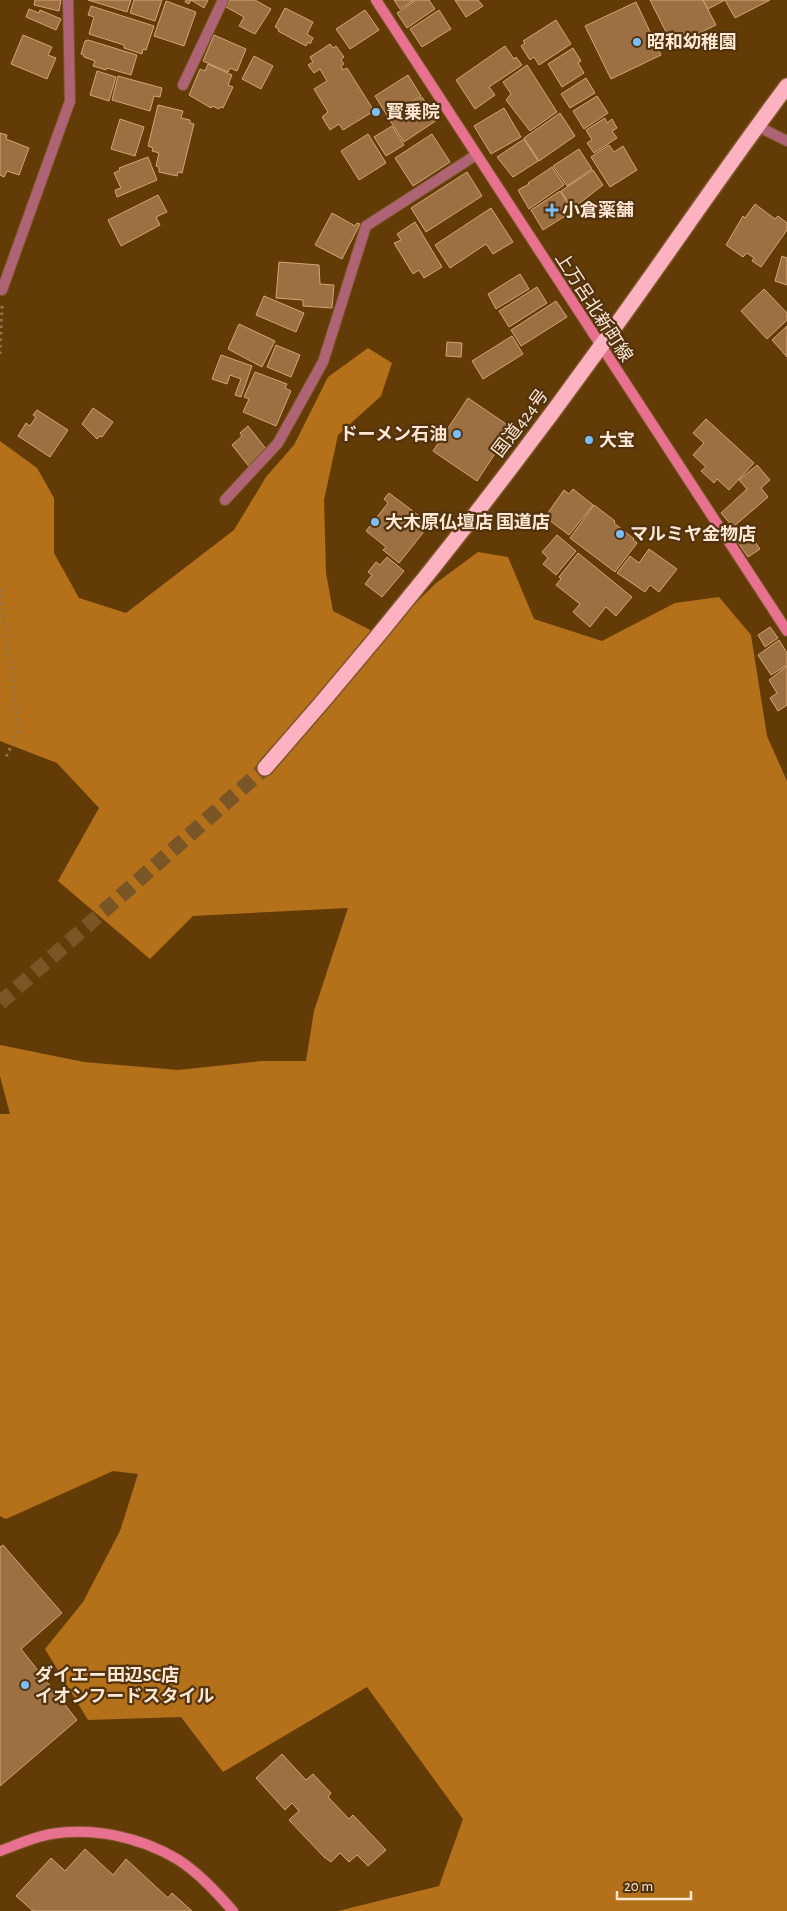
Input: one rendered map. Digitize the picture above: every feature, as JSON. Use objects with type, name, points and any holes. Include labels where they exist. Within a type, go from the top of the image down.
[{"type":"highway","name":"国道424号","points":[[265,768],[344,679],[448,550],[601,347],[787,86]]},
{"type":"main road","name":"上万呂北新町線","points":[[376,0],[787,631]]},
{"type":"main road","points":[[0,1851],[51,1834],[94,1832],[139,1841],[178,1859],[217,1893],[233,1911]]},
{"type":"street","points":[[2,290],[70,101],[68,0]]},
{"type":"street","points":[[183,85],[223,0]]},
{"type":"street","points":[[757,126],[787,141]]},
{"type":"street","points":[[224,500],[278,443],[323,362],[366,226],[476,155]]},
{"type":"path","points":[[0,354],[2,290]]},
{"type":"path","points":[[0,589],[19,730],[6,757]]},
{"type":"shaded area","points":[[368,348],[392,363],[381,396],[338,435],[324,500],[326,573],[333,611],[382,636],[436,583],[478,552],[508,557],[534,619],[602,641],[675,603],[719,597],[751,635],[767,736],[787,781],[787,1911],[338,1911],[439,1886],[463,1819],[367,1687],[223,1772],[181,1717],[88,1720],[45,1649],[83,1602],[120,1531],[138,1474],[113,1471],[6,1519],[0,1516],[0,1114],[10,1114],[0,1076],[0,1045],[84,1062],[178,1070],[262,1061],[306,1061],[314,1011],[348,908],[193,916],[150,959],[58,881],[99,808],[57,763],[0,741],[0,441],[37,468],[54,498],[54,553],[79,598],[126,613],[234,530],[266,477],[294,445],[328,377]]},
{"type":"building","points":[[35,0],[61,0],[59,11],[34,5]]},
{"type":"building","points":[[88,0],[131,0],[127,12]]},
{"type":"building","points":[[134,0],[162,0],[155,21],[130,13]]},
{"type":"building","points":[[191,0],[208,0],[204,8]]},
{"type":"building","points":[[230,0],[255,0],[271,9],[255,34],[239,26],[244,17],[226,7]]},
{"type":"building","points":[[394,0],[414,0],[400,9]]},
{"type":"building","points":[[416,0],[429,0],[435,9],[407,28],[397,13]]},
{"type":"building","points":[[455,0],[478,0],[483,6],[466,17]]},
{"type":"building","points":[[650,0],[703,0],[716,25],[673,46]]},
{"type":"building","points":[[703,0],[725,0],[708,9]]},
{"type":"building","points":[[725,0],[770,0],[735,18]]},
{"type":"building","points":[[166,1],[196,12],[184,46],[154,36]]},
{"type":"building","points":[[636,2],[661,55],[611,79],[585,26]]},
{"type":"building","points":[[91,6],[154,26],[146,50],[143,49],[142,54],[124,48],[124,45],[89,34],[94,17],[88,15]]},
{"type":"building","points":[[285,8],[313,22],[307,34],[313,38],[310,44],[308,42],[306,46],[278,31],[279,29],[275,27]]},
{"type":"building","points":[[29,9],[39,13],[40,10],[61,19],[56,30],[26,17]]},
{"type":"building","points":[[365,10],[379,30],[350,49],[336,29]]},
{"type":"building","points":[[439,10],[451,29],[422,47],[410,29]]},
{"type":"building","points":[[556,20],[571,44],[539,65],[534,57],[530,60],[521,46],[525,43],[523,41]]},
{"type":"building","points":[[23,35],[52,47],[48,55],[56,58],[47,79],[11,64]]},
{"type":"building","points":[[214,35],[246,49],[237,71],[230,68],[228,72],[203,61]]},
{"type":"building","points":[[88,40],[137,55],[131,75],[93,66],[95,61],[81,54],[85,41]]},
{"type":"building","points":[[330,44],[333,48],[336,46],[344,57],[341,60],[344,64],[341,66],[343,70],[347,68],[374,111],[343,130],[339,124],[330,130],[322,117],[328,112],[314,89],[327,81],[320,69],[314,73],[308,65],[313,62],[310,57]]},
{"type":"building","points":[[505,46],[514,59],[516,57],[522,65],[489,87],[495,95],[475,109],[456,80]]},
{"type":"building","points":[[573,48],[581,61],[578,63],[584,73],[562,87],[548,64]]},
{"type":"building","points":[[254,56],[273,66],[261,89],[242,79]]},
{"type":"building","points":[[208,64],[232,75],[228,85],[233,87],[223,108],[220,107],[219,109],[212,106],[211,108],[189,95],[200,69],[205,71]]},
{"type":"building","points":[[527,65],[557,112],[530,131],[506,100],[511,94],[503,82]]},
{"type":"building","points":[[97,71],[116,77],[109,101],[90,95]]},
{"type":"building","points":[[408,75],[421,96],[388,117],[375,96]]},
{"type":"building","points":[[118,76],[162,88],[160,97],[154,96],[150,111],[112,100]]},
{"type":"building","points":[[586,78],[595,93],[570,108],[561,94]]},
{"type":"building","points":[[597,96],[608,113],[584,129],[573,111]]},
{"type":"building","points":[[422,97],[437,120],[404,142],[389,119]]},
{"type":"building","points":[[158,105],[183,111],[181,118],[190,120],[190,123],[194,124],[182,173],[178,172],[177,176],[159,172],[159,167],[156,166],[159,153],[152,151],[153,148],[148,146]]},
{"type":"building","points":[[504,108],[521,137],[491,154],[474,126]]},
{"type":"building","points":[[560,113],[575,136],[539,161],[524,138]]},
{"type":"building","points":[[605,118],[607,123],[612,119],[617,128],[612,131],[617,138],[594,153],[587,143],[592,140],[586,130]]},
{"type":"building","points":[[120,119],[144,127],[135,156],[111,149]]},
{"type":"building","points":[[392,126],[404,145],[386,156],[374,137]]},
{"type":"building","points":[[0,133],[7,135],[6,139],[29,148],[19,175],[7,171],[4,177],[0,175]]},
{"type":"building","points":[[368,134],[386,163],[359,180],[341,151]]},
{"type":"building","points":[[432,134],[450,162],[413,186],[395,158]]},
{"type":"building","points":[[524,139],[538,161],[513,177],[497,157]]},
{"type":"building","points":[[609,145],[614,152],[623,146],[637,170],[610,187],[591,157]]},
{"type":"building","points":[[579,149],[592,169],[567,186],[553,166]]},
{"type":"building","points":[[148,157],[157,180],[117,197],[115,190],[121,188],[114,173],[120,170],[119,168]]},
{"type":"building","points":[[552,167],[564,185],[529,209],[518,190]]},
{"type":"building","points":[[593,170],[603,185],[572,209],[561,191]]},
{"type":"building","points":[[467,172],[482,196],[426,232],[411,208]]},
{"type":"building","name":"小倉薬舗","points":[[560,191],[573,211],[543,230],[531,210]]},
{"type":"building","points":[[158,195],[167,212],[156,217],[160,225],[121,246],[108,220]]},
{"type":"building","points":[[755,204],[775,219],[778,216],[787,223],[787,230],[761,267],[752,261],[754,258],[747,253],[743,257],[726,245],[743,216],[745,218]]},
{"type":"building","points":[[491,208],[513,242],[493,254],[486,244],[450,268],[435,245]]},
{"type":"building","points":[[332,213],[355,226],[357,223],[360,224],[342,259],[315,245]]},
{"type":"building","points":[[415,222],[442,267],[424,278],[419,270],[413,274],[394,243],[401,240],[397,234]]},
{"type":"building","points":[[782,256],[787,258],[787,285],[775,281]]},
{"type":"building","points":[[279,262],[319,265],[320,284],[334,285],[332,308],[303,306],[303,300],[276,298]]},
{"type":"building","points":[[520,274],[529,289],[496,309],[488,294]]},
{"type":"building","points":[[537,287],[547,303],[509,327],[499,311]]},
{"type":"building","points":[[764,289],[787,313],[787,320],[767,339],[741,311]]},
{"type":"building","points":[[264,296],[304,313],[296,332],[256,315]]},
{"type":"building","points":[[556,301],[567,317],[521,346],[511,330]]},
{"type":"building","points":[[239,324],[275,341],[262,367],[228,349]]},
{"type":"building","points":[[787,326],[787,357],[772,340]]},
{"type":"building","points":[[512,336],[523,354],[483,379],[472,361]]},
{"type":"building","points":[[447,342],[462,343],[461,357],[446,356]]},
{"type":"building","points":[[276,345],[300,355],[291,377],[267,367]]},
{"type":"building","points":[[221,355],[252,366],[241,397],[235,395],[241,379],[230,375],[227,384],[212,379]]},
{"type":"building","points":[[255,372],[287,384],[285,388],[291,391],[276,426],[243,412],[249,399],[244,397]]},
{"type":"building","points":[[468,398],[512,428],[477,481],[433,451]]},
{"type":"building","points":[[93,408],[113,422],[102,437],[100,436],[97,439],[82,424]]},
{"type":"building","points":[[37,410],[68,430],[50,457],[18,436],[26,423],[30,426],[36,417],[33,415]]},
{"type":"building","points":[[706,419],[754,463],[729,490],[717,479],[714,483],[701,471],[706,467],[693,455],[704,443],[693,433]]},
{"type":"building","points":[[248,426],[267,450],[253,462],[256,465],[251,469],[232,445],[242,436],[240,433]]},
{"type":"building","points":[[757,465],[770,480],[761,488],[768,497],[733,527],[721,513],[747,489],[739,480]]},
{"type":"building","points":[[573,489],[593,505],[569,535],[545,517],[564,490],[569,494]]},
{"type":"building","points":[[389,493],[430,524],[399,563],[383,550],[386,547],[366,531],[388,503],[384,499]]},
{"type":"building","points":[[594,505],[615,521],[614,523],[637,543],[615,572],[570,538]]},
{"type":"building","points":[[747,530],[760,549],[748,557],[735,538]]},
{"type":"building","points":[[557,535],[576,551],[556,575],[543,564],[548,558],[542,552]]},
{"type":"building","points":[[649,549],[677,569],[659,592],[650,585],[645,592],[617,573],[630,556],[639,563]]},
{"type":"building","points":[[578,553],[632,597],[616,616],[606,607],[590,627],[573,612],[580,604],[556,585],[561,579],[559,577]]},
{"type":"building","points":[[387,557],[404,571],[382,597],[365,584],[372,575],[368,572],[376,562],[380,565]]},
{"type":"building","points":[[770,627],[778,638],[765,647],[758,635]]},
{"type":"building","points":[[779,640],[787,653],[787,665],[771,675],[758,655]]},
{"type":"building","points":[[787,666],[787,705],[778,711],[770,698],[777,693],[769,680]]},
{"type":"building","name":"ダイエー田辺SC店 イオンフードスタイル","points":[[3,1545],[62,1613],[21,1649],[77,1720],[0,1786],[0,1547]]},
{"type":"building","points":[[282,1754],[306,1780],[313,1774],[331,1793],[328,1797],[349,1819],[353,1815],[386,1850],[368,1866],[357,1855],[349,1862],[340,1853],[331,1862],[324,1857],[289,1820],[299,1811],[292,1803],[285,1810],[256,1778]]},
{"type":"building","points":[[85,1849],[113,1875],[126,1859],[168,1898],[172,1893],[192,1911],[33,1911],[16,1896],[51,1858],[65,1871]]},
{"type":"tunnel","points":[[0,1003],[265,768]]},
{"type":"place","name":"昭和幼稚園","points":[[637,42]]},
{"type":"place","name":"寳乗院","points":[[376,112]]},
{"type":"place","name":"小倉薬舗","points":[[552,210]]},
{"type":"place","name":"ドーメン石油","points":[[457,434]]},
{"type":"place","name":"大宝","points":[[589,440]]},
{"type":"place","name":"大木原仏壇店 国道店","points":[[375,522]]},
{"type":"place","name":"マルミヤ金物店","points":[[620,534]]},
{"type":"place","name":"ダイエー田辺SC店 イオンフードスタイル","points":[[25,1685]]}]
